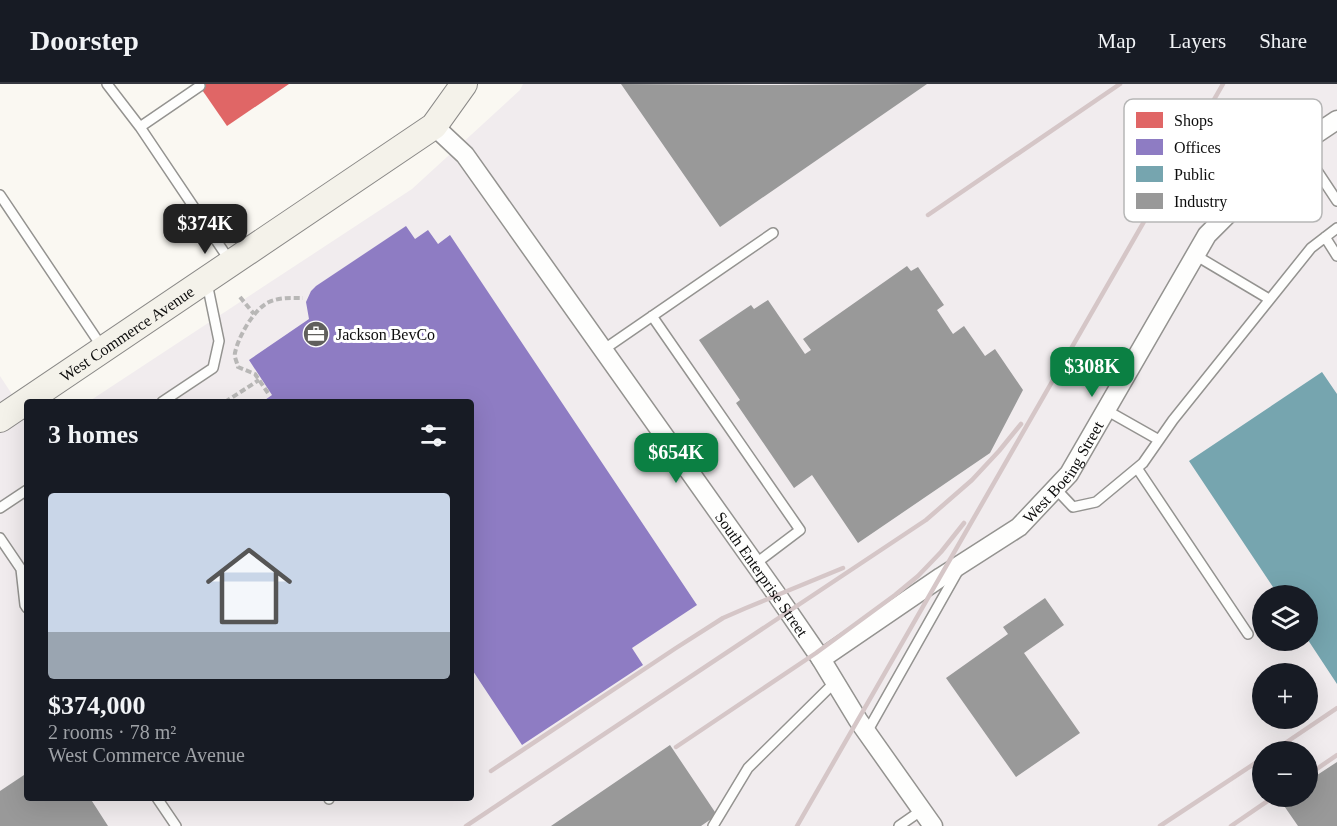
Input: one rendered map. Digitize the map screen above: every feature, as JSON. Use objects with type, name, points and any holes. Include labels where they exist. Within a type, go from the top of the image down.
[{"type":"street","points":[[434,126],[464,84]]},
{"type":"street","name":"West Boeing Street","points":[[1322,130],[1337,120]]},
{"type":"street","name":"West Commerce Avenue","points":[[30,399],[434,126]]},
{"type":"street","name":"South Enterprise Street","points":[[434,126],[465,155],[755,564],[821,659],[858,720],[933,826]]},
{"type":"street","name":"West Boeing Street","points":[[821,659],[1019,527],[1069,474],[1195,255],[1207,235],[1220,222]]},
{"type":"street","name":"West Commerce Avenue","points":[[0,419],[24,403]]},
{"type":"lane","points":[[107,84],[140,127],[232,263]]},
{"type":"lane","points":[[140,127],[200,86]]},
{"type":"lane","points":[[1322,178],[1337,201]]},
{"type":"lane","points":[[0,195],[104,349]]},
{"type":"lane","points":[[1055,488],[1073,507],[1096,502],[1143,463],[1173,420],[1311,248],[1337,228]]},
{"type":"lane","points":[[603,350],[773,233]]},
{"type":"lane","points":[[1324,237],[1337,256]]},
{"type":"lane","points":[[1195,255],[1269,299]]},
{"type":"lane","points":[[167,399],[213,368],[219,341],[206,280]]},
{"type":"lane","points":[[652,316],[800,530],[755,564]]},
{"type":"lane","points":[[1106,410],[1159,440]]},
{"type":"lane","points":[[1137,468],[1248,634]]},
{"type":"lane","points":[[0,508],[24,492]]},
{"type":"lane","points":[[0,538],[24,567]]},
{"type":"lane","points":[[867,732],[963,563]]},
{"type":"lane","points":[[713,826],[748,768],[835,682]]},
{"type":"lane","points":[[159,801],[176,826]]},
{"type":"lane","points":[[898,826],[922,810]]},
{"type":"path","points":[[240,297],[254,314]]},
{"type":"path","points":[[268,393],[255,374],[238,367],[234,354],[254,314],[268,303],[286,297],[303,298]]},
{"type":"path","points":[[230,399],[259,380]]},
{"type":"shaded area","points":[[523,84],[1337,84],[1337,826],[0,826],[0,376],[24,412],[24,801],[474,801],[474,399],[93,399],[412,189],[520,90]]},
{"type":"building: Shops","points":[[198,84],[289,84],[227,126]]},
{"type":"building: Offices","points":[[406,226],[415,239],[428,230],[438,244],[450,235],[697,605],[632,648],[643,665],[522,745],[474,673],[474,399],[266,399],[272,395],[249,360],[309,319],[306,302],[316,286]]},
{"type":"building: Public","points":[[1322,372],[1337,394],[1337,684],[1315,651],[1318,651],[1318,585],[1272,585],[1189,461]]},
{"type":"building: Industry","points":[[621,84],[780,85],[927,84],[720,227]]},
{"type":"building: Industry","points":[[907,266],[911,271],[918,267],[944,305],[937,310],[953,334],[964,326],[985,356],[995,349],[1023,390],[990,453],[858,543],[812,475],[794,488],[736,403],[740,400],[699,340],[751,305],[754,309],[768,300],[805,354],[811,350],[803,339]]},
{"type":"building: Industry","points":[[1045,598],[1064,625],[1024,653],[1080,733],[1016,777],[946,678],[1008,634],[1003,627]]},
{"type":"building: Industry","points":[[670,745],[717,815],[701,826],[551,826]]},
{"type":"building: Industry","points":[[1337,762],[1337,826],[1298,826],[1285,807],[1318,807],[1318,774]]},
{"type":"building: Industry","points":[[24,775],[24,801],[92,801],[108,826],[0,826],[0,791]]},
{"type":"railway","points":[[928,215],[1120,84]]},
{"type":"railway","points":[[1214,99],[1223,84]]},
{"type":"railway","points":[[797,826],[1144,222]]},
{"type":"railway","points":[[466,826],[926,520],[972,480],[1021,424]]},
{"type":"railway","points":[[676,747],[816,653],[895,595],[918,576],[964,523]]},
{"type":"railway","points":[[491,771],[723,618],[843,568]]},
{"type":"railway","points":[[1288,741],[1337,708]]},
{"type":"railway","points":[[1318,768],[1337,755]]},
{"type":"railway","points":[[1160,826],[1252,765]]},
{"type":"railway","points":[[1231,826],[1259,807]]},
{"type":"place","name":"Jackson BevCo","points":[[316,334]]}]
